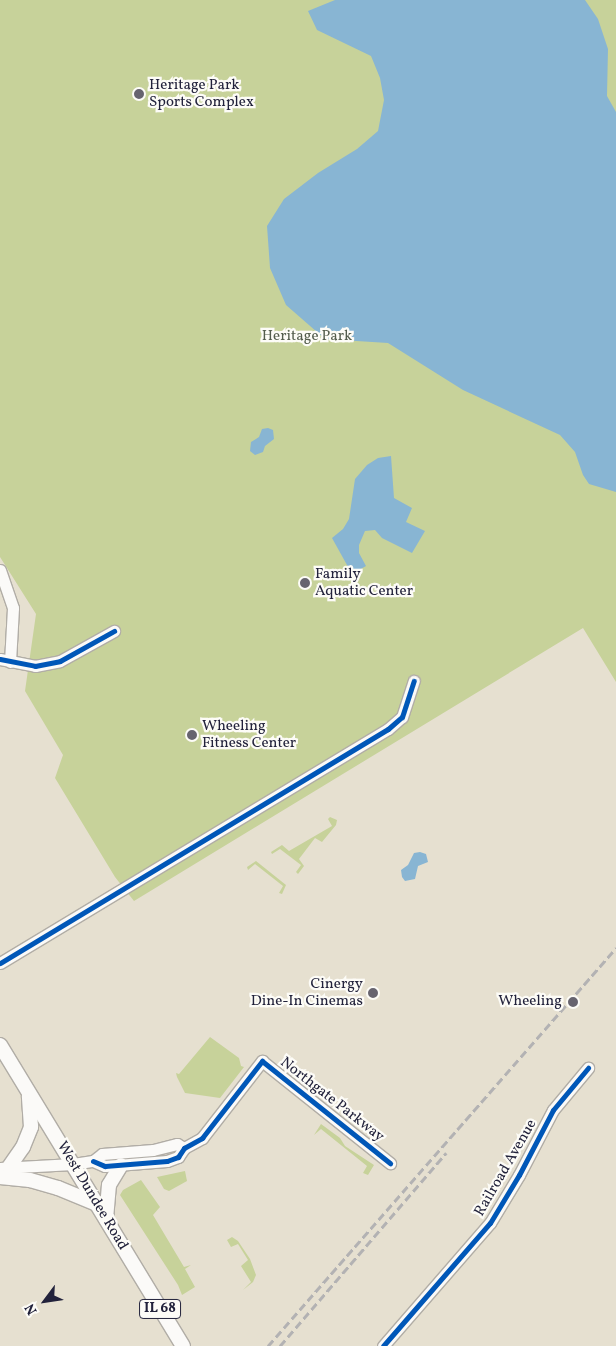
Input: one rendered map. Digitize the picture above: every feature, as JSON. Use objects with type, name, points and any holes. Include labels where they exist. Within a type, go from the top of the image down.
[{"type":"main road","name":"West Dundee Road","points":[[0,1046],[182,1346]]},
{"type":"main road","points":[[30,1095],[31,1127],[23,1146],[3,1171],[58,1188],[97,1204]]},
{"type":"main road","points":[[106,1219],[109,1185],[121,1165]]},
{"type":"street","points":[[0,570],[13,608],[5,661],[35,666],[60,661],[114,631]]},
{"type":"street","points":[[0,963],[388,729],[402,717],[414,681]]},
{"type":"street","name":"Northgate Parkway","points":[[93,1161],[106,1166],[167,1161],[178,1156],[184,1148],[202,1138],[262,1061],[390,1163]]},
{"type":"street","name":"Railroad Avenue","points":[[383,1346],[490,1223],[519,1175],[553,1110],[588,1068]]},
{"type":"street","name":"Northgate Parkway","points":[[3,1171],[93,1161],[102,1154],[153,1150],[177,1144],[184,1148]]},
{"type":"green space","name":"Heritage Park","points":[[0,0],[616,0],[616,682],[583,628],[134,901],[115,877],[55,778],[63,755],[25,691],[36,614],[0,557]]},
{"type":"green space","points":[[330,817],[337,820],[336,825],[322,842],[315,838],[299,859],[304,866],[298,874],[296,872],[301,865],[280,849],[272,854],[271,852],[282,845],[289,851],[332,826],[328,819]]},
{"type":"green space","points":[[256,861],[286,885],[282,894],[279,893],[283,886],[255,864],[248,870],[247,867]]},
{"type":"green space","points":[[210,1037],[239,1058],[241,1066],[244,1067],[220,1098],[185,1093],[176,1073],[179,1074]]},
{"type":"green space","points":[[321,1124],[340,1138],[345,1146],[374,1165],[368,1175],[363,1173],[367,1166],[321,1129],[314,1135]]},
{"type":"green space","points":[[185,1171],[187,1181],[169,1191],[164,1189],[157,1177]]},
{"type":"green space","points":[[141,1180],[160,1207],[153,1215],[184,1267],[191,1265],[185,1269],[195,1287],[182,1295],[178,1285],[120,1195],[123,1190]]},
{"type":"green space","points":[[232,1237],[238,1241],[250,1259],[256,1275],[253,1282],[243,1290],[251,1282],[241,1266],[248,1260],[238,1244],[231,1247],[227,1240]]},
{"type":"water","points":[[335,0],[585,0],[598,19],[608,49],[607,96],[616,112],[616,492],[589,484],[583,475],[575,452],[560,435],[463,390],[388,343],[325,339],[286,305],[270,268],[267,226],[284,199],[318,173],[357,149],[378,131],[384,100],[380,78],[371,56],[317,30],[308,11]]},
{"type":"water","points":[[268,428],[273,430],[274,439],[265,446],[263,452],[255,455],[250,451],[251,442],[259,437],[262,429]]},
{"type":"water","points":[[391,456],[394,498],[412,508],[406,522],[425,531],[412,553],[382,538],[375,530],[365,531],[359,545],[359,553],[366,566],[352,574],[332,538],[343,529],[349,519],[355,479],[367,465],[378,458]]},
{"type":"water","points":[[414,853],[426,854],[428,862],[418,866],[415,879],[405,881],[401,870],[408,865]]},
{"type":"railway","points":[[268,1346],[616,948]]},
{"type":"railway","points":[[280,1346],[446,1153]]},
{"type":"cycle path","points":[[0,659],[35,666],[60,661],[114,631]]},
{"type":"cycle path","points":[[0,963],[388,729],[402,717],[414,681]]},
{"type":"cycle path","points":[[93,1161],[105,1166],[167,1161],[178,1157],[184,1148],[202,1138],[262,1061],[390,1163]]},
{"type":"cycle path","points":[[383,1346],[490,1223],[519,1175],[553,1110],[588,1068]]},
{"type":"place","name":"Heritage Park Sports Complex","points":[[139,94]]},
{"type":"place","name":"Family Aquatic Center","points":[[305,583]]},
{"type":"place","name":"Wheeling Fitness Center","points":[[192,735]]},
{"type":"place","name":"Cinergy Dine-In Cinemas","points":[[373,993]]},
{"type":"place","name":"Wheeling","points":[[573,1002]]}]
